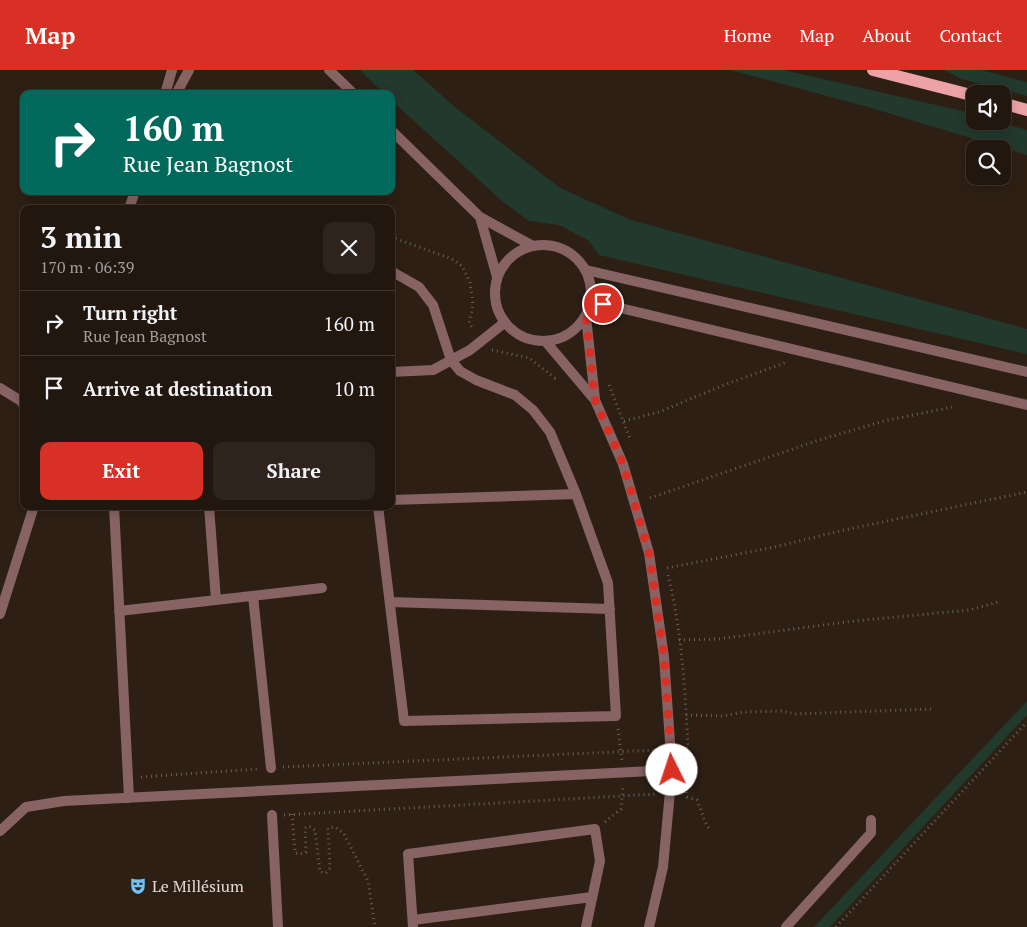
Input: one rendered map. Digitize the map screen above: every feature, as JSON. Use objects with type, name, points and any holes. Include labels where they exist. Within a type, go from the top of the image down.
[{"type":"main road","points":[[873,70],[966,94]]},
{"type":"main road","points":[[1011,106],[1027,110]]},
{"type":"street","points":[[166,90],[172,70]]},
{"type":"street","points":[[178,90],[189,70]]},
{"type":"street","points":[[329,70],[350,90]]},
{"type":"street","points":[[395,134],[480,217],[530,246]]},
{"type":"street","points":[[480,217],[497,277]]},
{"type":"street","points":[[547,244],[562,248],[576,257],[586,270],[591,285],[591,301],[586,317],[576,329],[562,338],[546,342],[530,340],[516,334],[504,323],[496,308],[494,293],[497,277],[504,263],[516,252],[530,246],[547,244]]},
{"type":"street","points":[[586,270],[1027,372]]},
{"type":"street","points":[[378,510],[404,721],[616,716],[608,583],[576,494],[550,432],[533,410],[515,395],[476,380],[460,371],[451,360],[433,305],[419,287],[395,273]]},
{"type":"street","points":[[591,301],[1027,405]]},
{"type":"street","points":[[586,317],[595,400]]},
{"type":"street","points":[[395,372],[433,370],[470,350],[504,323]]},
{"type":"street","points":[[546,342],[595,400],[623,464],[649,553],[664,657],[672,770],[663,867],[649,927]]},
{"type":"street","points":[[0,388],[20,400]]},
{"type":"street","points":[[395,500],[576,494]]},
{"type":"street","points":[[0,614],[33,510]]},
{"type":"street","points":[[114,510],[128,798]]},
{"type":"street","points":[[209,510],[216,600]]},
{"type":"street","points":[[120,611],[322,588]]},
{"type":"street","points":[[254,596],[271,768]]},
{"type":"street","points":[[390,602],[610,609]]},
{"type":"street","points":[[0,831],[26,807],[64,802],[672,770]]},
{"type":"street","points":[[272,815],[278,927]]},
{"type":"street","points":[[786,927],[871,833],[871,820]]},
{"type":"street","points":[[586,927],[600,861],[595,829],[408,854],[413,923],[592,897]]},
{"type":"path","points":[[395,238],[452,259],[462,266],[470,282],[473,305],[470,323],[480,342],[487,349],[529,358],[555,378],[571,372]]},
{"type":"path","points":[[624,421],[659,412],[724,385],[792,361]]},
{"type":"path","points":[[650,498],[816,441],[884,421],[952,407]]},
{"type":"path","points":[[667,568],[775,547],[844,530],[1027,492]]},
{"type":"path","points":[[679,640],[718,639],[854,621],[970,610],[998,602]]},
{"type":"path","points":[[686,715],[724,716],[743,712],[782,711],[796,714],[931,709]]},
{"type":"path","points":[[836,927],[1027,722]]},
{"type":"path","points":[[128,778],[271,768]]},
{"type":"path","points":[[686,792],[687,797],[697,800],[704,823],[711,831]]},
{"type":"path","points":[[292,814],[295,853],[303,854],[306,852],[305,828],[309,826],[315,830],[320,872],[326,873],[330,868],[328,828],[335,827],[344,834],[368,881],[375,927]]},
{"type":"green space","points":[[360,70],[413,70],[455,107],[560,188],[631,220],[1027,329],[1027,354],[599,255],[588,240],[559,225],[529,221],[502,201],[395,104],[395,90],[380,90]]},
{"type":"green space","points":[[730,70],[784,70],[958,110],[966,112],[966,130],[1011,130],[1011,125],[1027,130],[1027,155],[1011,150],[1011,140],[977,140],[868,107]]},
{"type":"green space","points":[[944,70],[981,70],[1027,82],[1027,96],[1011,92],[1011,85],[985,85],[962,79]]},
{"type":"green space","points":[[1027,701],[1027,715],[830,927],[814,927]]},
{"type":"place","name":"Le Millésium","points":[[138,886]]},
{"type":"route","points":[[603,304],[591,301],[586,317],[595,400],[623,464],[649,553],[664,657],[672,770]]}]
